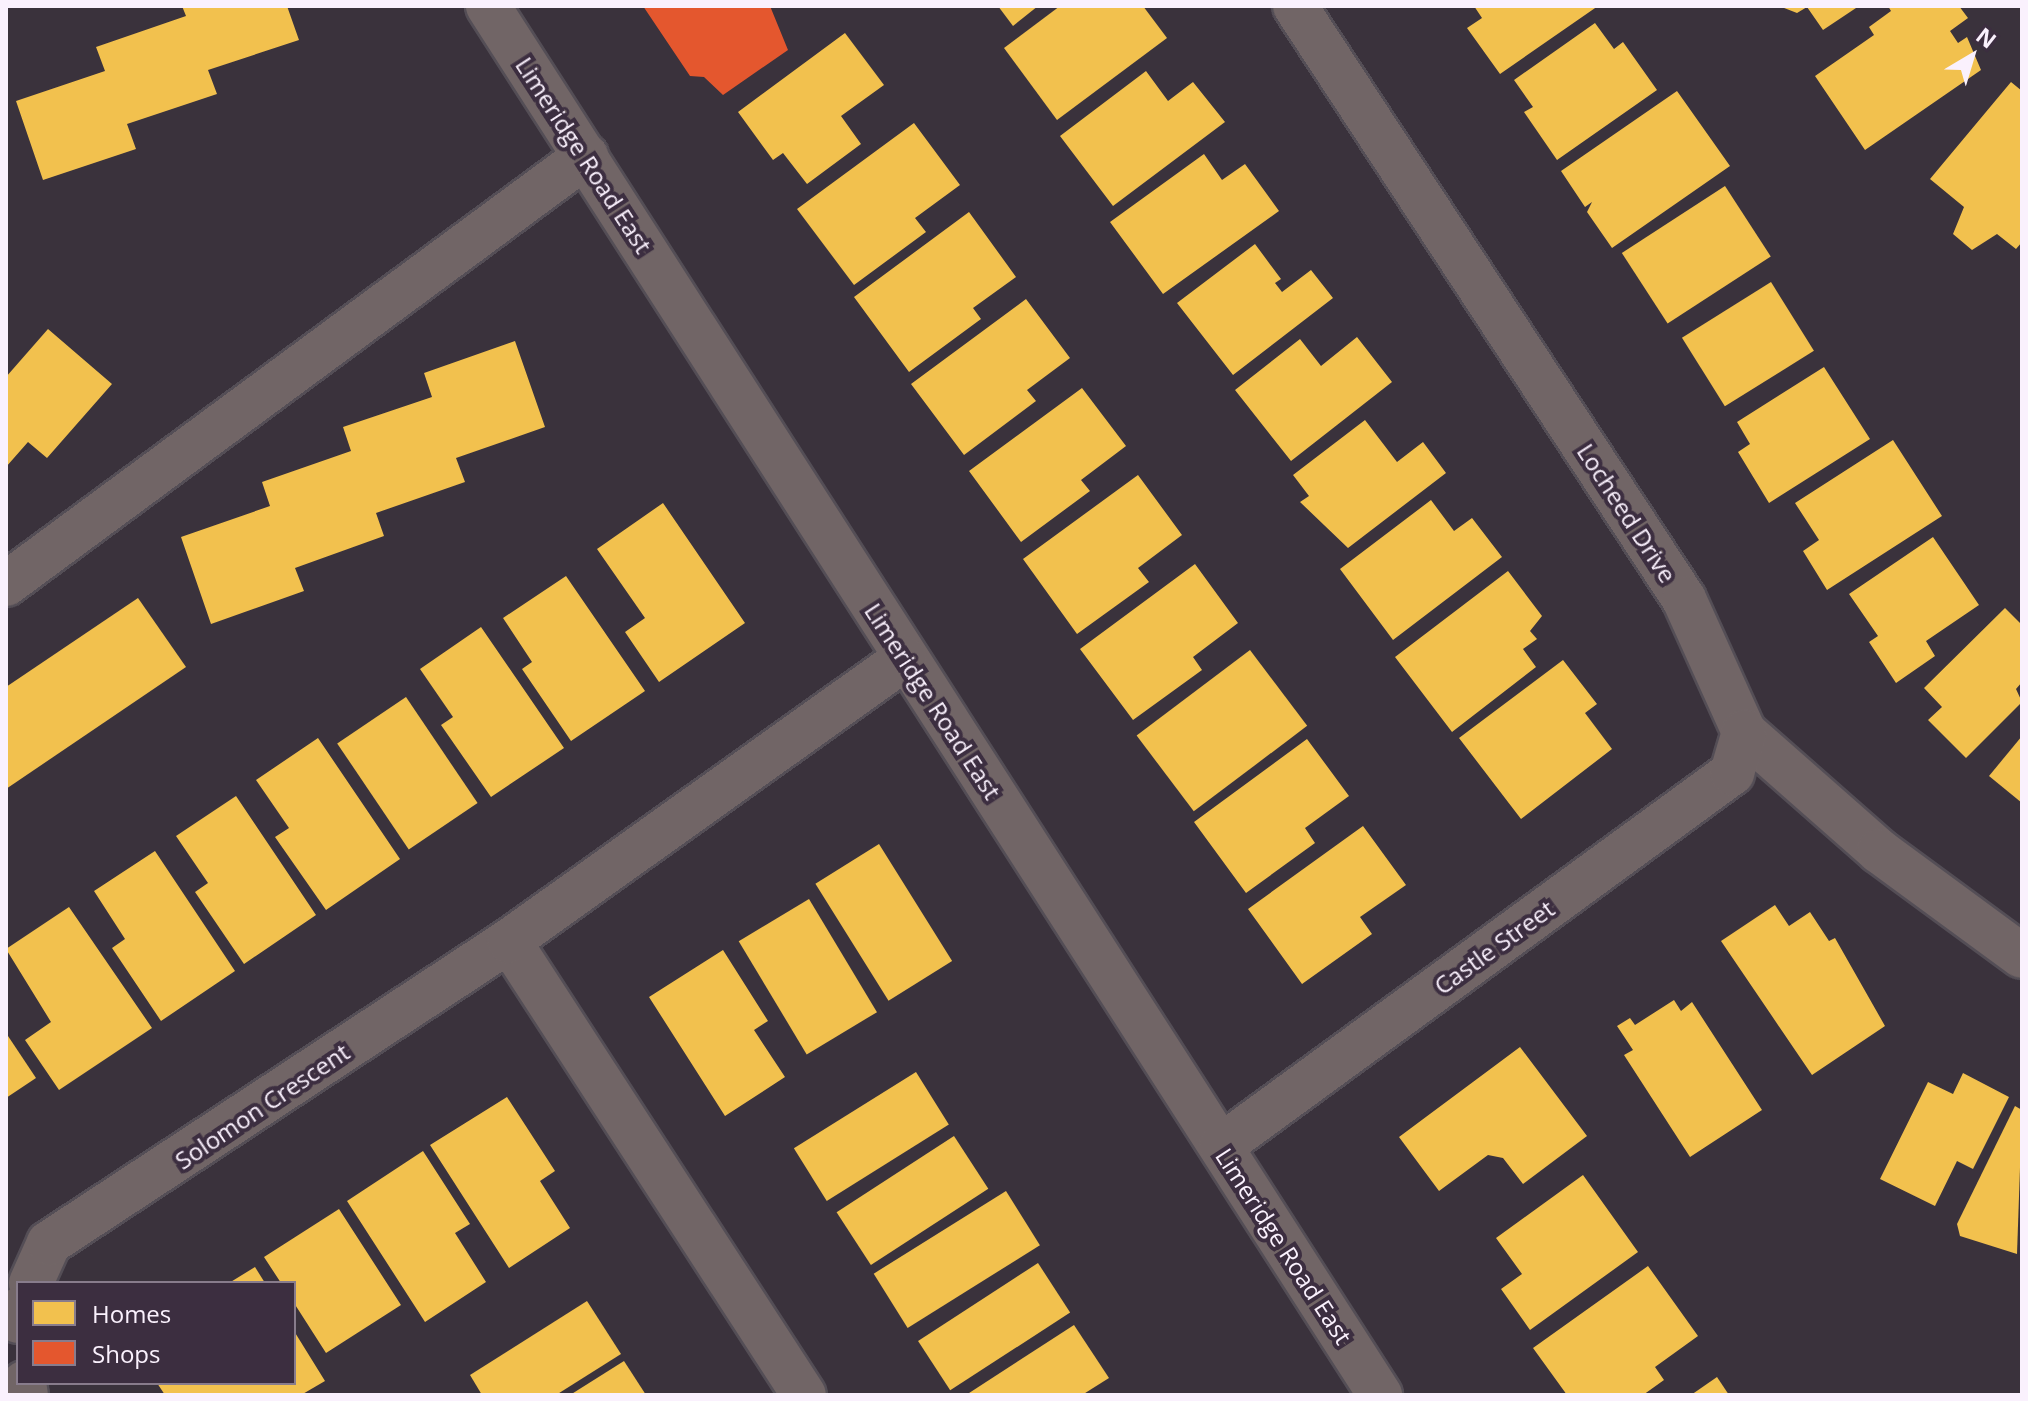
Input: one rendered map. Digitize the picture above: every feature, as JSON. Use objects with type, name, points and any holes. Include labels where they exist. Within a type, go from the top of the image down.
[{"type":"street","name":"Limeridge Road East","points":[[488,6],[1380,1395]]},
{"type":"street","name":"Locheed Drive","points":[[1295,6],[1684,599],[1744,732],[1879,851],[2022,956]]},
{"type":"street","points":[[6,584],[586,156]]},
{"type":"street","name":"Solomon Crescent","points":[[32,1281],[49,1243],[509,941],[905,659]]},
{"type":"street","name":"Castle Street","points":[[1221,1146],[1732,773],[1744,732]]},
{"type":"street","points":[[509,941],[804,1395]]},
{"type":"building: Homes","points":[[182,6],[287,6],[299,40],[208,70],[217,94],[127,124],[136,149],[43,180],[16,101],[105,71],[96,47],[186,16]]},
{"type":"building: Homes","points":[[998,6],[1038,6],[1013,26]]},
{"type":"building: Homes","points":[[1060,6],[1143,6],[1167,38],[1057,120],[1004,48]]},
{"type":"building: Homes","points":[[1474,6],[1598,6],[1500,74],[1467,28],[1482,18]]},
{"type":"building: Homes","points":[[1779,6],[1859,6],[1823,30],[1807,7],[1797,13]]},
{"type":"building: Homes","points":[[1888,6],[1959,6],[1968,18],[1950,31],[1958,43],[1967,37],[1981,70],[1865,150],[1815,76],[1874,35],[1869,27],[1891,11]]},
{"type":"building: Homes","points":[[1595,23],[1614,49],[1623,42],[1657,90],[1557,160],[1524,112],[1533,107],[1514,80]]},
{"type":"building: Homes","points":[[845,33],[884,85],[841,116],[861,144],[807,184],[783,153],[773,160],[738,112]]},
{"type":"building: Homes","points":[[1146,71],[1168,101],[1193,82],[1225,122],[1113,206],[1060,136]]},
{"type":"building: Homes","points":[[2011,82],[2022,91],[2022,242],[2016,249],[1997,234],[1972,250],[1953,234],[1964,207],[1930,179]]},
{"type":"building: Homes","points":[[1677,91],[1730,166],[1612,248],[1587,212],[1592,202],[1585,207],[1561,171]]},
{"type":"building: Homes","points":[[914,123],[960,185],[915,218],[926,232],[854,285],[797,209]]},
{"type":"building: Homes","points":[[1204,154],[1222,180],[1245,164],[1279,211],[1163,294],[1110,222]]},
{"type":"building: Homes","points":[[1725,186],[1771,256],[1668,323],[1622,253]]},
{"type":"building: Homes","points":[[969,212],[1016,277],[973,308],[981,319],[909,372],[854,297]]},
{"type":"building: Homes","points":[[1255,244],[1281,279],[1275,283],[1282,292],[1311,270],[1333,298],[1233,375],[1177,303]]},
{"type":"building: Homes","points":[[1771,282],[1814,351],[1725,406],[1682,338]]},
{"type":"building: Homes","points":[[1026,299],[1070,358],[1027,390],[1036,401],[964,455],[911,384]]},
{"type":"building: Homes","points":[[48,329],[112,384],[47,458],[28,442],[6,467],[6,377]]},
{"type":"building: Homes","points":[[1357,337],[1392,382],[1291,461],[1235,390],[1300,339],[1321,366]]},
{"type":"building: Homes","points":[[515,341],[545,427],[456,458],[465,482],[376,513],[384,536],[295,568],[304,591],[211,624],[181,537],[270,506],[262,482],[351,451],[343,427],[432,397],[424,373]]},
{"type":"building: Homes","points":[[1824,367],[1870,439],[1769,503],[1738,452],[1750,444],[1737,422]]},
{"type":"building: Homes","points":[[1082,388],[1126,446],[1081,480],[1090,491],[1021,542],[969,471]]},
{"type":"building: Homes","points":[[1365,420],[1397,462],[1423,442],[1446,473],[1348,548],[1300,502],[1309,496],[1293,475]]},
{"type":"building: Homes","points":[[1893,440],[1942,516],[1827,590],[1803,551],[1819,540],[1795,503]]},
{"type":"building: Homes","points":[[1138,475],[1182,535],[1138,568],[1149,582],[1077,634],[1023,559]]},
{"type":"building: Homes","points":[[1431,500],[1454,531],[1472,518],[1502,557],[1393,640],[1340,569]]},
{"type":"building: Homes","points":[[663,503],[745,623],[659,682],[625,632],[645,618],[597,549]]},
{"type":"building: Homes","points":[[1933,537],[1979,605],[1926,641],[1935,656],[1896,683],[1869,642],[1878,636],[1849,594]]},
{"type":"building: Homes","points":[[1195,564],[1238,623],[1193,657],[1202,670],[1133,720],[1080,649]]},
{"type":"building: Homes","points":[[1508,571],[1542,616],[1530,631],[1537,639],[1523,649],[1536,667],[1452,732],[1395,657]]},
{"type":"building: Homes","points":[[566,576],[645,691],[571,741],[522,669],[532,662],[503,618]]},
{"type":"building: Homes","points":[[138,598],[186,667],[6,789],[6,687]]},
{"type":"building: Homes","points":[[2005,608],[2022,625],[2022,682],[2016,689],[2022,702],[1966,758],[1928,720],[1942,707],[1924,688]]},
{"type":"building: Homes","points":[[481,627],[564,748],[491,797],[441,725],[453,717],[420,669]]},
{"type":"building: Homes","points":[[1250,650],[1307,726],[1194,811],[1137,735]]},
{"type":"building: Homes","points":[[1563,660],[1597,704],[1585,713],[1612,749],[1521,819],[1459,738]]},
{"type":"building: Homes","points":[[406,697],[478,803],[409,850],[337,743]]},
{"type":"building: Homes","points":[[2022,736],[2022,803],[1989,776]]},
{"type":"building: Homes","points":[[318,738],[400,859],[326,910],[275,837],[289,828],[256,780]]},
{"type":"building: Homes","points":[[1307,739],[1349,796],[1305,828],[1315,843],[1246,893],[1194,822]]},
{"type":"building: Homes","points":[[236,796],[316,915],[244,964],[195,892],[208,883],[176,836]]},
{"type":"building: Homes","points":[[1363,826],[1406,885],[1360,917],[1372,934],[1302,984],[1248,909]]},
{"type":"building: Homes","points":[[879,844],[952,961],[889,1001],[815,884]]},
{"type":"building: Homes","points":[[155,851],[235,971],[161,1021],[112,948],[125,939],[94,891]]},
{"type":"building: Homes","points":[[809,899],[877,1012],[807,1054],[739,941]]},
{"type":"building: Homes","points":[[1775,905],[1789,926],[1810,912],[1829,941],[1835,938],[1885,1026],[1812,1075],[1721,941]]},
{"type":"building: Homes","points":[[69,907],[152,1028],[59,1090],[25,1040],[51,1022],[6,949]]},
{"type":"building: Homes","points":[[723,950],[768,1021],[754,1030],[785,1077],[725,1116],[649,997]]},
{"type":"building: Homes","points":[[1674,1000],[1681,1011],[1692,1002],[1762,1110],[1690,1157],[1624,1055],[1633,1050],[1617,1026],[1630,1018],[1635,1025]]},
{"type":"building: Homes","points":[[6,1033],[36,1078],[6,1098]]},
{"type":"building: Homes","points":[[1520,1047],[1587,1136],[1523,1184],[1503,1158],[1488,1155],[1439,1191],[1399,1137]]},
{"type":"building: Homes","points":[[916,1072],[949,1125],[827,1201],[794,1148]]},
{"type":"building: Homes","points":[[1963,1073],[2009,1097],[1973,1169],[1957,1161],[1935,1206],[1880,1179],[1928,1082],[1953,1094]]},
{"type":"building: Homes","points":[[507,1097],[555,1171],[540,1181],[570,1228],[509,1268],[430,1145]]},
{"type":"building: Homes","points":[[2015,1106],[2022,1110],[2017,1254],[1960,1236],[1957,1224]]},
{"type":"building: Homes","points":[[954,1136],[988,1189],[871,1265],[837,1212]]},
{"type":"building: Homes","points":[[423,1151],[470,1224],[455,1233],[486,1282],[425,1322],[347,1201]]},
{"type":"building: Homes","points":[[1583,1175],[1638,1252],[1530,1330],[1501,1289],[1522,1274],[1496,1238]]},
{"type":"building: Homes","points":[[1006,1191],[1040,1245],[908,1328],[874,1274]]},
{"type":"building: Homes","points":[[339,1209],[401,1305],[326,1353],[296,1306],[296,1281],[280,1281],[264,1257]]},
{"type":"building: Homes","points":[[1038,1263],[1070,1312],[950,1390],[918,1341]]},
{"type":"building: Homes","points":[[1648,1266],[1698,1336],[1655,1367],[1664,1380],[1643,1395],[1567,1395],[1533,1348]]},
{"type":"building: Homes","points":[[255,1267],[264,1281],[232,1281]]},
{"type":"building: Homes","points":[[587,1301],[621,1354],[556,1395],[482,1395],[470,1375]]},
{"type":"building: Homes","points":[[1074,1325],[1109,1378],[1082,1395],[966,1395]]},
{"type":"building: Homes","points":[[296,1334],[325,1381],[301,1395],[165,1395],[158,1385],[296,1385]]},
{"type":"building: Homes","points":[[624,1361],[646,1395],[570,1395]]},
{"type":"building: Homes","points":[[1717,1377],[1729,1395],[1691,1395]]},
{"type":"building: Shops","points":[[643,6],[770,6],[788,50],[723,95],[704,77],[690,76]]}]
